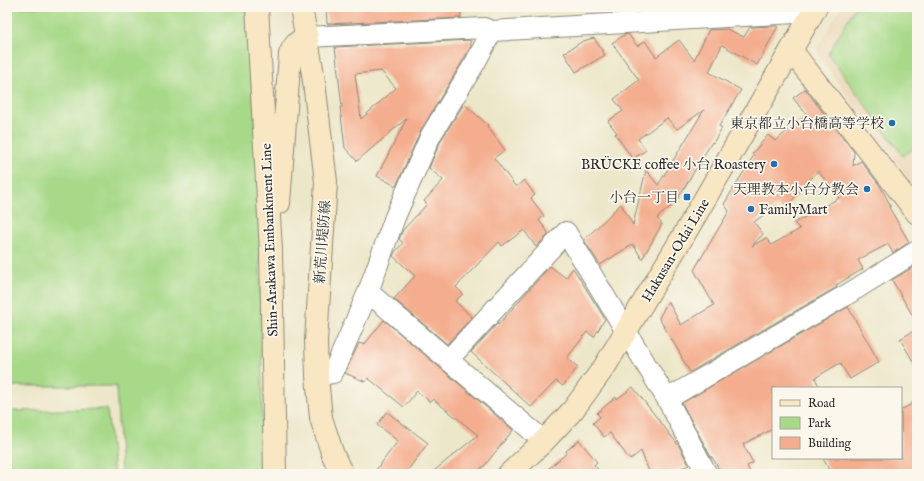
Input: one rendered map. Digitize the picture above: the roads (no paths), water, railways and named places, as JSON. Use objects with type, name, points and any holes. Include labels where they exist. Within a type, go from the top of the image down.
[{"type":"main road","name":"Shin-Arakawa Embankment Line","points":[[257,7],[270,251],[275,474]]},
{"type":"main road","name":"新荒川堤防線","points":[[301,7],[307,37],[326,182],[316,341],[317,376],[321,418],[333,455],[342,474]]},
{"type":"main road","name":"Hakusan-Odai Line","points":[[509,474],[544,441],[573,410],[605,366],[627,331],[814,9]]},
{"type":"main road","points":[[270,251],[280,198],[290,54],[298,41],[307,37]]},
{"type":"main road","points":[[791,50],[917,213]]},
{"type":"street","points":[[307,37],[484,28],[492,31],[814,9]]},
{"type":"street","points":[[317,376],[333,373],[368,292],[395,217],[431,135],[475,63],[492,31]]},
{"type":"street","points":[[448,360],[566,232],[667,399],[707,474]]},
{"type":"street","points":[[667,399],[848,294],[917,251]]},
{"type":"street","points":[[368,292],[544,441]]},
{"type":"place","name":"東京都立小台橋高等学校","points":[[892,123]]},
{"type":"place","name":"BRÜCKE coffee 小台 Roastery","points":[[774,164]]},
{"type":"place","name":"天理教本小台分教会","points":[[867,189]]},
{"type":"place","name":"小台一丁目","points":[[687,197]]},
{"type":"place","name":"FamilyMart","points":[[751,209]]}]
